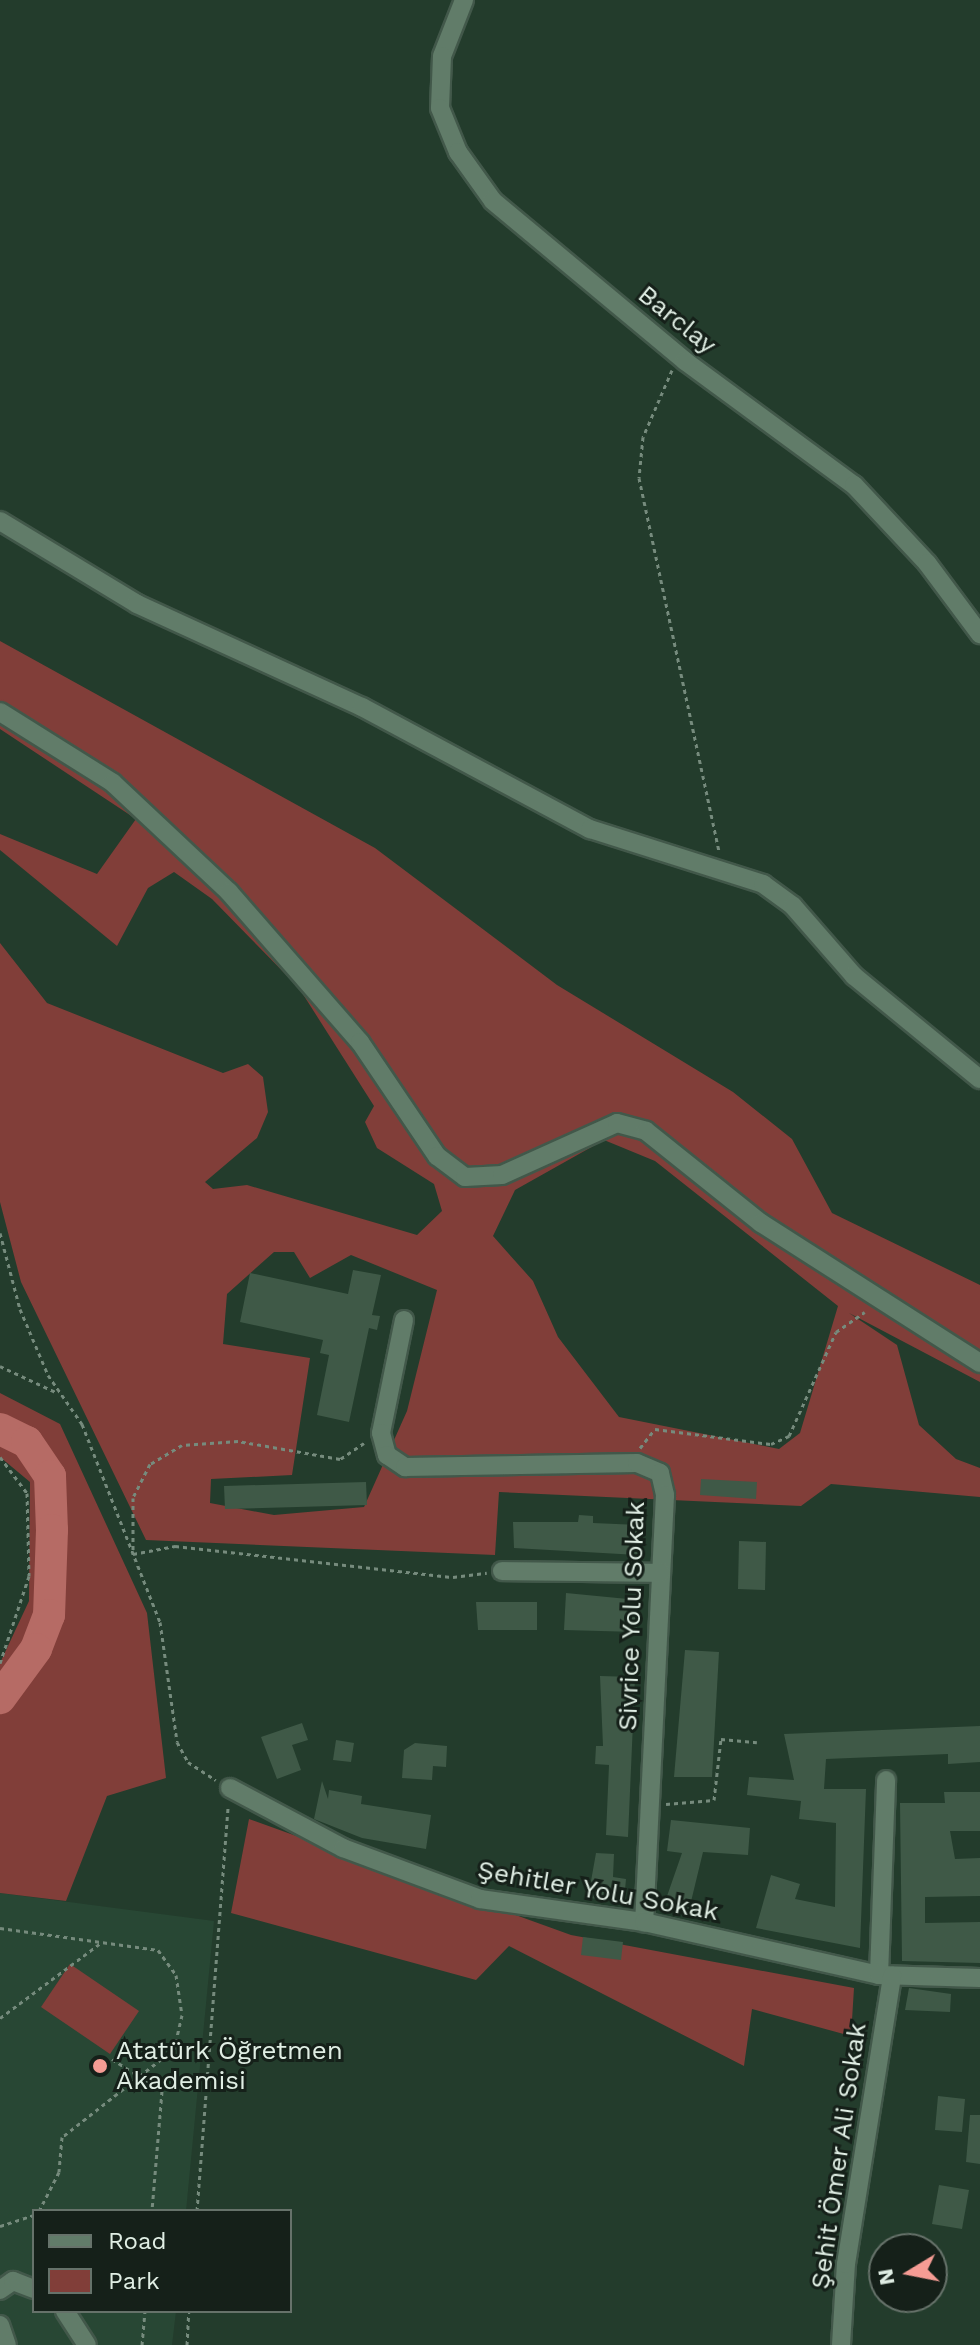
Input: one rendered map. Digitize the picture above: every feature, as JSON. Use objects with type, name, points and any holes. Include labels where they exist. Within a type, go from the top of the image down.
[{"type":"street","name":"Barclay","points":[[464,0],[442,56],[440,108],[458,152],[493,201],[679,356],[854,485],[927,563],[980,634]]},
{"type":"street","points":[[0,521],[137,604],[362,707],[590,829],[763,884],[793,906],[854,976],[980,1079]]},
{"type":"street","points":[[0,712],[113,783],[229,892],[360,1042],[437,1156],[465,1177],[502,1175],[617,1123],[646,1131],[761,1223],[885,1306],[980,1363]]},
{"type":"street","points":[[381,1433],[404,1320]]},
{"type":"street","name":"Sivrice Yolu Sokak","points":[[381,1433],[387,1455],[405,1467],[637,1463],[660,1473],[665,1495],[644,1922]]},
{"type":"street","points":[[502,1571],[661,1573]]},
{"type":"street","name":"Şehit Ömer Ali Sokak","points":[[841,2345],[847,2251],[886,1976],[886,1780]]},
{"type":"street","name":"Şehitler Yolu Sokak","points":[[230,1788],[343,1848],[480,1899],[644,1922],[886,1976],[980,1978]]},
{"type":"street","points":[[0,2290],[13,2281],[32,2288]]},
{"type":"street","points":[[66,2313],[87,2345]]},
{"type":"street","points":[[0,2325],[7,2345]]},
{"type":"path","points":[[679,356],[643,437],[639,478],[723,871]]},
{"type":"path","points":[[0,1233],[20,1309],[62,1394],[82,1424],[160,1622],[177,1742],[188,1762],[230,1788],[197,2209]]},
{"type":"path","points":[[637,1463],[642,1438],[655,1429],[771,1444],[789,1436],[836,1332],[853,1315],[885,1306]]},
{"type":"path","points":[[0,1366],[62,1394]]},
{"type":"path","points":[[133,1554],[133,1498],[150,1464],[182,1445],[238,1441],[340,1459],[381,1433]]},
{"type":"path","points":[[0,1457],[27,1493],[29,1576],[0,1663]]},
{"type":"path","points":[[133,1554],[175,1546],[453,1577],[502,1571]]},
{"type":"path","points":[[650,1805],[714,1800],[721,1739],[757,1742]]},
{"type":"path","points":[[0,1928],[158,1950],[176,1975],[182,2015],[174,2049],[62,2137],[59,2172],[40,2209]]},
{"type":"path","points":[[0,2018],[79,1953],[106,1941]]},
{"type":"path","points":[[112,2059],[162,2091],[152,2209]]},
{"type":"path","points":[[0,2226],[32,2216]]},
{"type":"path","points":[[142,2345],[145,2313]]},
{"type":"path","points":[[187,2345],[189,2313]]},
{"type":"shaded area","name":"Atatürk Öğretmen Akademisi","points":[[0,1893],[214,1921],[186,2209],[32,2209],[32,2313],[176,2313],[172,2345],[0,2345]]},
{"type":"green space","points":[[0,641],[375,848],[557,985],[733,1092],[792,1139],[832,1213],[980,1285],[980,1382],[849,1313],[897,1345],[919,1425],[956,1459],[980,1468],[980,1497],[831,1484],[801,1506],[499,1492],[495,1555],[146,1540],[21,1282],[0,1202],[0,943],[47,1003],[223,1073],[248,1064],[263,1077],[268,1112],[257,1138],[205,1182],[213,1189],[247,1185],[417,1235],[442,1211],[434,1184],[377,1148],[365,1122],[374,1106],[299,988],[212,899],[174,872],[148,888],[117,946],[0,850],[0,834],[97,874],[136,819],[0,729]],"holes":[[[604,1140],[655,1161],[838,1306],[800,1433],[779,1449],[619,1417],[558,1337],[533,1281],[493,1236],[515,1190]],[[274,1252],[294,1252],[310,1278],[351,1255],[437,1290],[407,1411],[364,1507],[274,1515],[210,1503],[211,1479],[292,1475],[310,1358],[223,1344],[227,1294]]]},
{"type":"green space","points":[[0,1393],[60,1424],[147,1613],[166,1778],[107,1796],[66,1901],[0,1893],[0,1663],[29,1601],[30,1482],[0,1457]]},
{"type":"green space","points":[[249,1819],[571,1935],[854,1988],[851,2036],[752,2009],[744,2066],[509,1946],[476,1980],[231,1913]]},
{"type":"green space","points":[[70,1964],[139,2011],[110,2054],[41,2007]]},
{"type":"building","points":[[353,1270],[381,1275],[372,1315],[380,1316],[377,1330],[369,1328],[349,1422],[317,1415],[329,1355],[320,1353],[323,1340],[240,1322],[250,1273],[348,1294]]},
{"type":"building","points":[[701,1479],[757,1482],[756,1499],[700,1495]]},
{"type":"building","points":[[366,1482],[367,1505],[225,1509],[224,1486]]},
{"type":"building","points":[[579,1515],[593,1516],[593,1523],[639,1525],[638,1555],[514,1548],[513,1522],[578,1522]]},
{"type":"building","points":[[739,1541],[766,1542],[765,1590],[738,1589]]},
{"type":"building","points":[[566,1593],[638,1600],[637,1632],[564,1630]]},
{"type":"building","points":[[476,1602],[537,1602],[537,1630],[478,1630]]},
{"type":"building","points":[[685,1650],[719,1652],[712,1777],[674,1777]]},
{"type":"building","points":[[600,1676],[635,1677],[628,1837],[606,1835],[609,1765],[595,1764],[596,1746],[603,1746]]},
{"type":"building","points":[[302,1723],[308,1740],[292,1745],[301,1770],[277,1779],[261,1737]]},
{"type":"building","points":[[980,1726],[980,1762],[948,1764],[948,1754],[826,1759],[824,1789],[866,1789],[860,1948],[756,1928],[771,1875],[800,1884],[795,1899],[835,1907],[836,1823],[799,1819],[801,1801],[747,1795],[749,1777],[794,1780],[784,1734]]},
{"type":"building","points":[[336,1740],[354,1743],[351,1762],[333,1760]]},
{"type":"building","points":[[415,1743],[447,1746],[446,1767],[433,1766],[432,1780],[402,1778],[404,1750]]},
{"type":"building","points":[[322,1781],[328,1799],[329,1790],[362,1796],[361,1804],[431,1815],[426,1849],[362,1838],[314,1819]]},
{"type":"building","points":[[944,1792],[980,1792],[980,1831],[950,1831],[955,1859],[980,1858],[980,1896],[925,1897],[925,1923],[980,1922],[980,1963],[902,1961],[900,1803],[945,1803]]},
{"type":"building","points":[[671,1820],[750,1828],[748,1855],[703,1852],[688,1914],[666,1899],[682,1853],[667,1851]]},
{"type":"building","points":[[596,1853],[614,1854],[613,1877],[626,1879],[624,1901],[588,1898]]},
{"type":"building","points":[[583,1937],[623,1942],[621,1960],[581,1955]]},
{"type":"building","points":[[909,1988],[951,1994],[950,2012],[905,2010]]},
{"type":"building","points":[[938,2096],[965,2099],[962,2132],[935,2130]]},
{"type":"building","points":[[970,2115],[980,2115],[980,2164],[966,2162]]},
{"type":"building","points":[[939,2185],[969,2190],[962,2229],[932,2224]]},
{"type":"waterway","points":[[0,1429],[27,1442],[50,1476],[52,1530],[49,1615],[36,1649],[0,1698]]},
{"type":"place","name":"Atatürk Öğretmen Akademisi","points":[[100,2066]]}]
